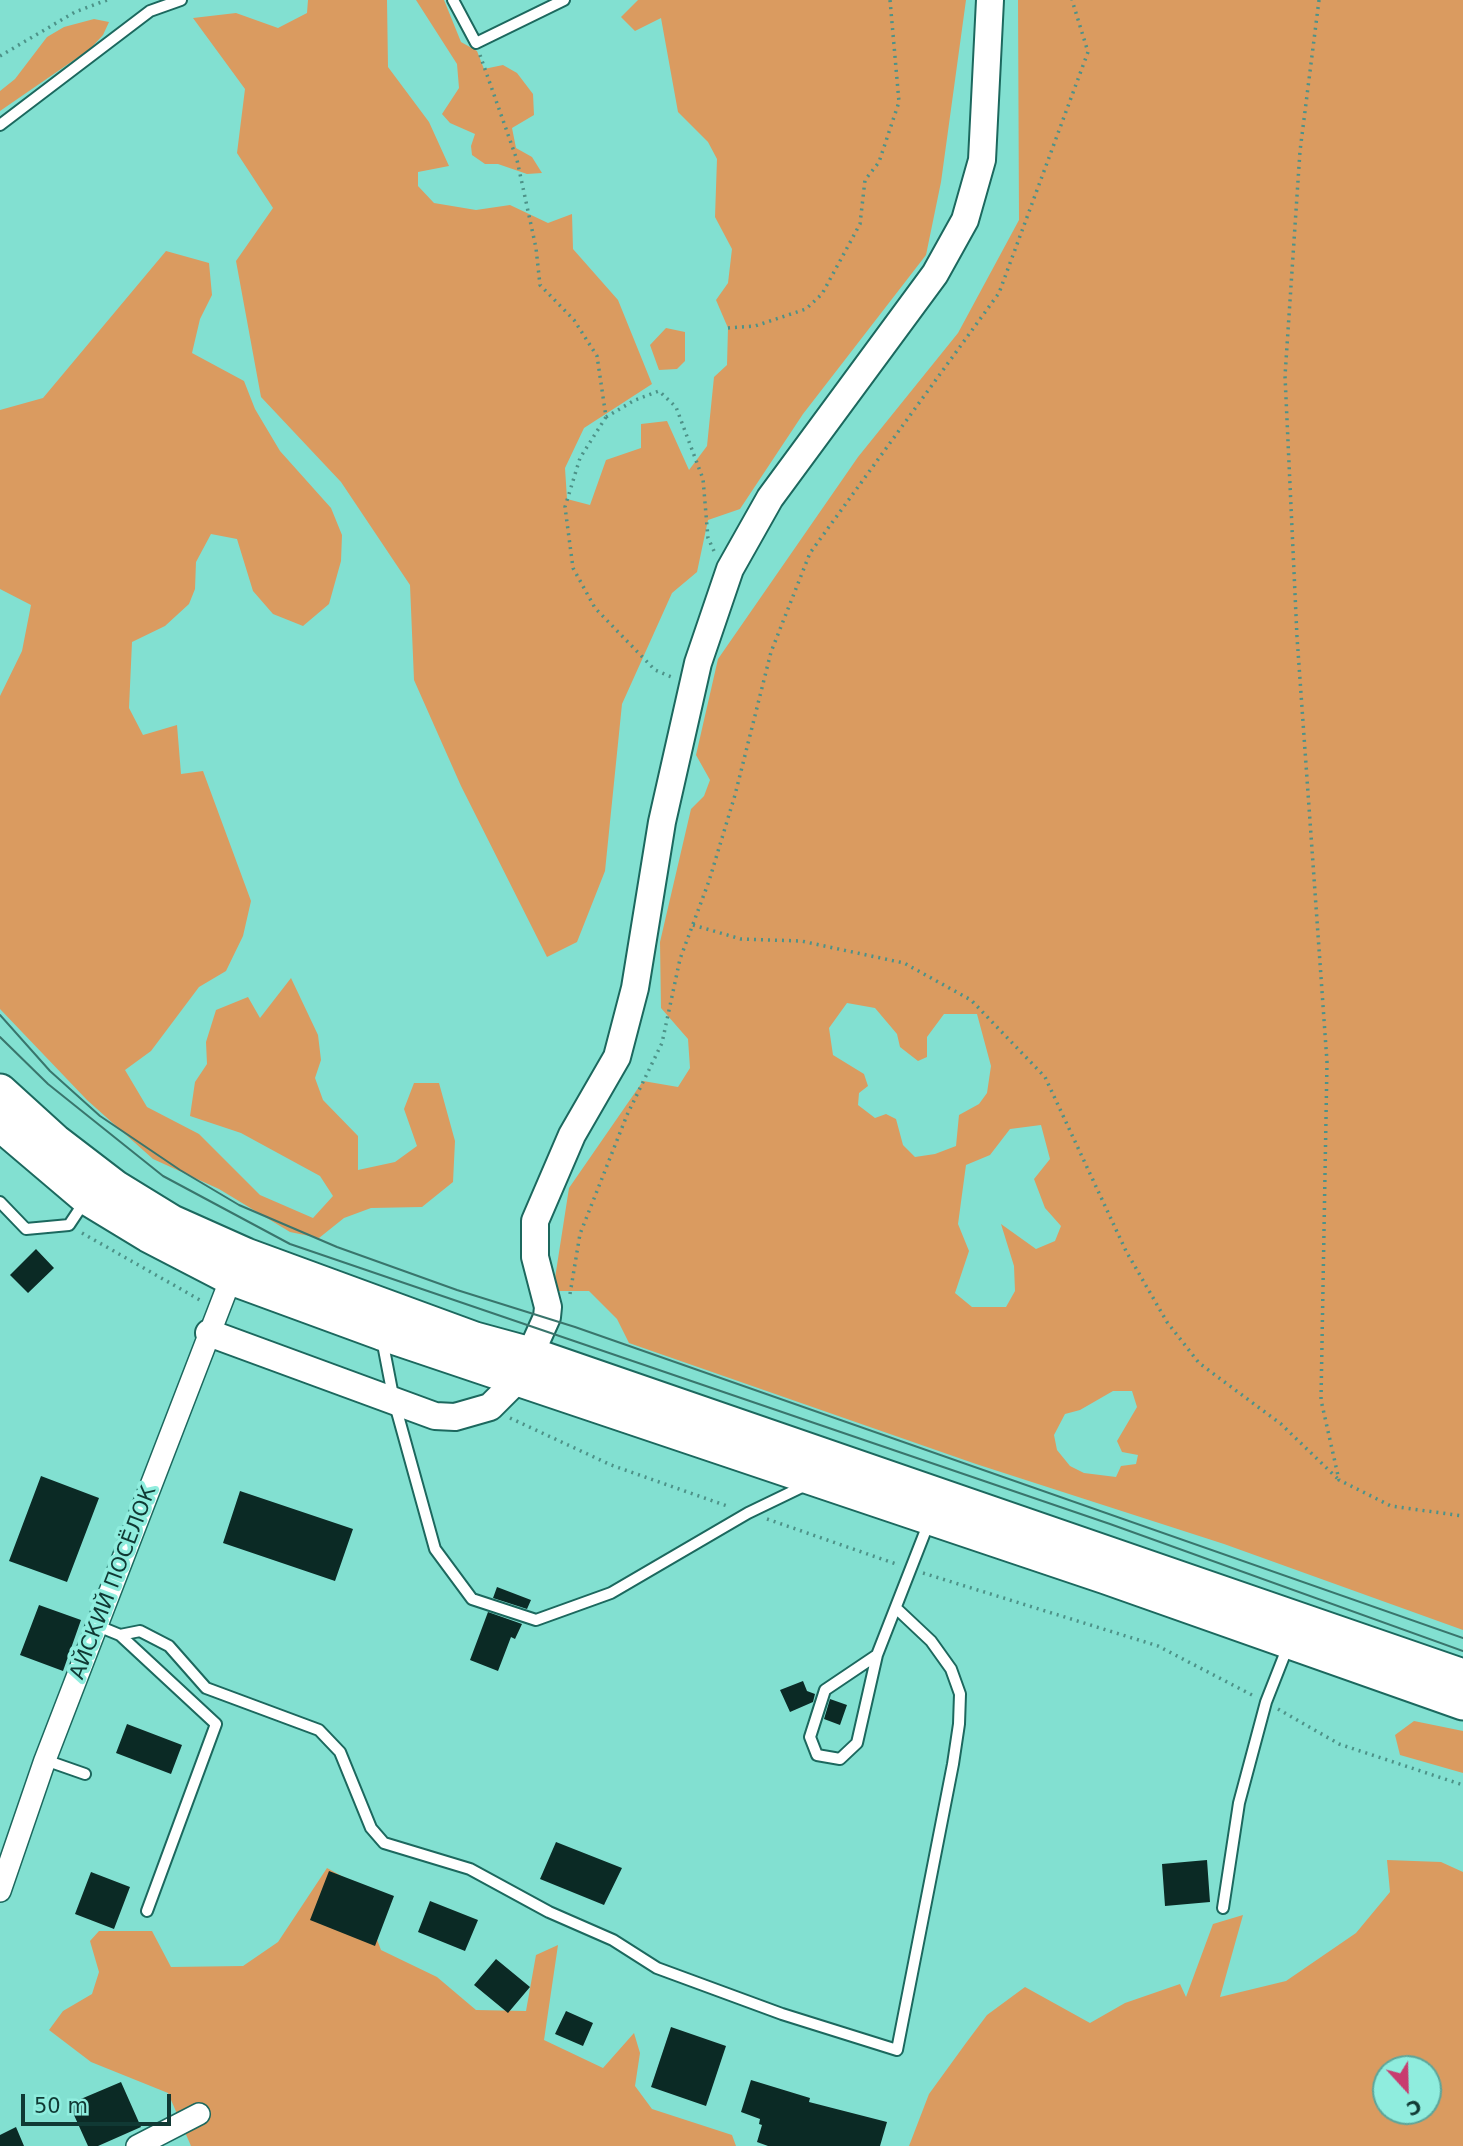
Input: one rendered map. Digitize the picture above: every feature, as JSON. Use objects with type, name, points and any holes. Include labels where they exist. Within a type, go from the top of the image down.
[{"type":"main road","points":[[0,1091],[55,1141],[115,1187],[172,1222],[247,1255],[385,1307],[510,1384],[1463,1676]]},
{"type":"main road","points":[[0,1124],[78,1211],[148,1235],[231,1278],[510,1384],[815,1480],[1463,1703]]},
{"type":"street","points":[[214,1322],[394,1401],[435,1416],[455,1417],[510,1384],[547,1317],[548,1307],[535,1256],[536,1221],[572,1135],[617,1057],[635,988],[662,822],[693,685],[730,569],[770,498],[935,274],[965,220],[982,160],[990,0]]},
{"type":"street","name":"АЙСКИЙ ПОСЁЛОК","points":[[0,1891],[45,1760],[231,1278]]},
{"type":"street","points":[[136,2146],[199,2113]]},
{"type":"lane","points":[[0,125],[150,11],[181,0]]},
{"type":"lane","points":[[453,0],[476,43],[564,0]]},
{"type":"lane","points":[[0,1202],[26,1229],[78,1211]]},
{"type":"lane","points":[[381,1333],[394,1401],[435,1549],[472,1600],[536,1620],[611,1593],[748,1513],[815,1480]]},
{"type":"lane","points":[[877,1655],[825,1690],[810,1737],[817,1755],[840,1759],[857,1743],[877,1655],[930,1519]]},
{"type":"lane","points":[[120,1635],[140,1631],[169,1646],[206,1688],[319,1730],[340,1752],[371,1828],[384,1843],[471,1869],[549,1912],[613,1940],[657,1968],[782,2014],[897,2050],[953,1764],[960,1694],[951,1669],[931,1641],[897,1609]]},
{"type":"lane","points":[[97,1626],[120,1635],[216,1724],[147,1911]]},
{"type":"lane","points":[[1223,1908],[1239,1803],[1266,1702],[1289,1643]]},
{"type":"lane","points":[[45,1760],[85,1774]]},
{"type":"path","points":[[0,56],[75,12],[107,0]]},
{"type":"path","points":[[728,328],[755,326],[806,309],[822,294],[860,224],[865,180],[879,162],[899,102],[890,0]]},
{"type":"path","points":[[569,1306],[580,1234],[627,1115],[662,1044],[680,959],[735,795],[771,652],[810,553],[999,293],[1088,52],[1072,0]]},
{"type":"path","points":[[1319,0],[1300,151],[1285,376],[1297,637],[1327,1062],[1321,1400],[1339,1480]]},
{"type":"path","points":[[476,43],[517,160],[536,248],[540,285],[574,320],[597,356],[606,418]]},
{"type":"path","points":[[693,685],[655,670],[595,608],[573,568],[565,507],[580,458],[606,418],[635,400],[659,391],[676,407],[702,479],[708,538],[717,557],[730,569]]},
{"type":"path","points":[[692,925],[741,939],[801,941],[904,962],[971,1000],[1045,1077],[1126,1251],[1175,1332],[1199,1363],[1281,1424],[1339,1480],[1391,1506],[1463,1516]]},
{"type":"path","points":[[78,1211],[214,1322]]},
{"type":"path","points":[[510,1384],[611,1465],[911,1569],[1158,1646],[1266,1702],[1339,1744],[1463,1785]]},
{"type":"shaded area","points":[[308,0],[387,0],[388,67],[429,122],[449,166],[418,172],[418,186],[434,203],[476,210],[510,205],[548,223],[572,214],[573,249],[618,300],[652,384],[584,428],[565,468],[567,499],[590,505],[606,460],[641,448],[641,424],[667,421],[689,470],[707,446],[714,377],[727,365],[728,328],[716,300],[728,283],[732,249],[715,217],[717,159],[708,142],[678,112],[661,18],[635,31],[621,17],[638,0],[966,0],[941,182],[926,255],[803,414],[740,509],[708,520],[697,572],[672,593],[622,704],[605,871],[577,942],[547,957],[461,786],[414,680],[410,585],[341,482],[261,397],[236,261],[273,208],[237,153],[245,89],[193,18],[236,13],[278,28],[307,13]]},
{"type":"shaded area","points":[[416,0],[444,0],[461,42],[477,51],[484,69],[503,65],[517,73],[533,94],[534,115],[512,128],[516,148],[532,157],[542,173],[527,174],[498,164],[485,164],[472,155],[471,146],[475,134],[450,123],[442,114],[459,88],[457,64]]},
{"type":"shaded area","points":[[1018,0],[1463,0],[1463,1630],[1224,1544],[976,1464],[629,1343],[617,1319],[589,1291],[553,1291],[569,1188],[643,1081],[678,1087],[690,1068],[688,1039],[661,1008],[660,942],[691,809],[704,796],[710,780],[696,755],[718,659],[858,457],[958,333],[1019,220]],"holes":[[[847,1003],[875,1008],[897,1034],[900,1047],[918,1061],[927,1057],[927,1037],[944,1014],[977,1014],[991,1066],[987,1093],[979,1104],[959,1115],[956,1146],[935,1154],[915,1157],[903,1145],[896,1119],[886,1114],[875,1118],[858,1105],[859,1093],[868,1086],[864,1074],[833,1055],[829,1028]],[[1041,1125],[1050,1159],[1034,1179],[1045,1208],[1061,1226],[1055,1241],[1036,1249],[1001,1224],[1014,1266],[1015,1291],[1006,1307],[972,1307],[955,1293],[969,1251],[958,1224],[966,1165],[990,1155],[1010,1129]],[[1113,1391],[1132,1391],[1137,1407],[1117,1441],[1122,1452],[1138,1455],[1136,1464],[1121,1466],[1116,1477],[1084,1473],[1070,1466],[1057,1450],[1054,1435],[1065,1414],[1080,1410]]]},
{"type":"shaded area","points":[[94,19],[109,22],[103,35],[90,49],[0,111],[0,91],[15,79],[47,37],[64,27]]},
{"type":"shaded area","points":[[166,251],[209,263],[212,295],[200,319],[192,353],[244,381],[255,409],[280,451],[331,508],[342,535],[341,561],[329,604],[303,626],[273,614],[253,591],[237,539],[211,534],[196,562],[195,589],[189,604],[165,626],[132,642],[129,708],[143,735],[177,725],[181,774],[203,771],[251,901],[243,936],[226,971],[199,987],[151,1051],[125,1070],[147,1107],[199,1134],[260,1195],[313,1218],[333,1196],[320,1176],[241,1133],[190,1116],[195,1082],[207,1064],[206,1042],[216,1010],[248,997],[260,1018],[291,978],[318,1035],[321,1060],[315,1078],[323,1100],[358,1136],[358,1170],[395,1162],[417,1146],[404,1109],[414,1083],[439,1083],[455,1141],[453,1182],[422,1207],[371,1208],[344,1218],[319,1238],[290,1232],[219,1189],[153,1159],[87,1100],[0,1009],[0,696],[22,651],[31,605],[0,589],[0,410],[43,398]]},
{"type":"shaded area","points":[[666,328],[685,332],[685,361],[677,369],[659,370],[650,345]]},
{"type":"shaded area","points":[[1414,1721],[1463,1731],[1463,1773],[1400,1755],[1395,1735]]},
{"type":"shaded area","points":[[1387,1860],[1441,1862],[1463,1872],[1463,2146],[909,2146],[929,2094],[966,2043],[987,2015],[1025,1987],[1090,2023],[1125,2003],[1180,1984],[1186,1997],[1213,1924],[1243,1915],[1220,1997],[1286,1981],[1356,1933],[1390,1892]]},
{"type":"shaded area","points":[[327,1868],[356,1884],[381,1950],[437,1977],[476,2010],[526,2011],[536,1955],[558,1945],[544,2040],[603,2068],[634,2033],[640,2053],[635,2086],[652,2109],[732,2135],[736,2146],[191,2146],[168,2093],[91,2062],[49,2030],[63,2011],[92,1994],[99,1972],[90,1941],[99,1931],[152,1931],[171,1967],[243,1966],[278,1942]]},
{"type":"building","points":[[36,1249],[54,1268],[28,1293],[10,1275]]},
{"type":"building","points":[[41,1476],[99,1498],[67,1582],[9,1561]]},
{"type":"building","points":[[240,1491],[353,1529],[335,1581],[223,1543]]},
{"type":"building","points":[[497,1587],[531,1600],[527,1609],[493,1598]]},
{"type":"building","points":[[39,1605],[81,1620],[63,1671],[20,1655]]},
{"type":"building","points":[[488,1612],[522,1624],[515,1639],[511,1637],[498,1671],[470,1660]]},
{"type":"building","points":[[803,1681],[807,1691],[815,1694],[813,1702],[790,1712],[780,1690]]},
{"type":"building","points":[[830,1699],[847,1705],[840,1725],[824,1719]]},
{"type":"building","points":[[127,1724],[182,1745],[171,1774],[116,1753]]},
{"type":"building","points":[[556,1842],[622,1868],[604,1905],[540,1879]]},
{"type":"building","points":[[1207,1860],[1210,1902],[1165,1906],[1162,1864]]},
{"type":"building","points":[[329,1871],[394,1896],[375,1946],[310,1920]]},
{"type":"building","points":[[91,1872],[130,1887],[114,1929],[75,1914]]},
{"type":"building","points":[[430,1901],[478,1920],[465,1951],[418,1932]]},
{"type":"building","points":[[496,1959],[530,1987],[508,2013],[474,1985]]},
{"type":"building","points":[[566,2011],[593,2023],[583,2046],[555,2034]]},
{"type":"building","points":[[671,2027],[726,2046],[706,2106],[651,2087]]},
{"type":"building","points":[[751,2080],[810,2098],[809,2102],[887,2122],[880,2146],[768,2146],[757,2142],[762,2125],[759,2124],[760,2119],[741,2112]]},
{"type":"building","points":[[121,2082],[141,2127],[98,2146],[88,2146],[69,2104]]},
{"type":"building","points":[[16,2127],[24,2146],[0,2146],[0,2135]]},
{"type":"tram line","points":[[0,1015],[50,1071],[100,1116],[180,1170],[239,1205],[337,1247],[457,1290],[575,1327],[1463,1638]]},
{"type":"tram line","points":[[0,1037],[48,1084],[163,1176],[290,1244],[1110,1524],[1463,1651]]}]
